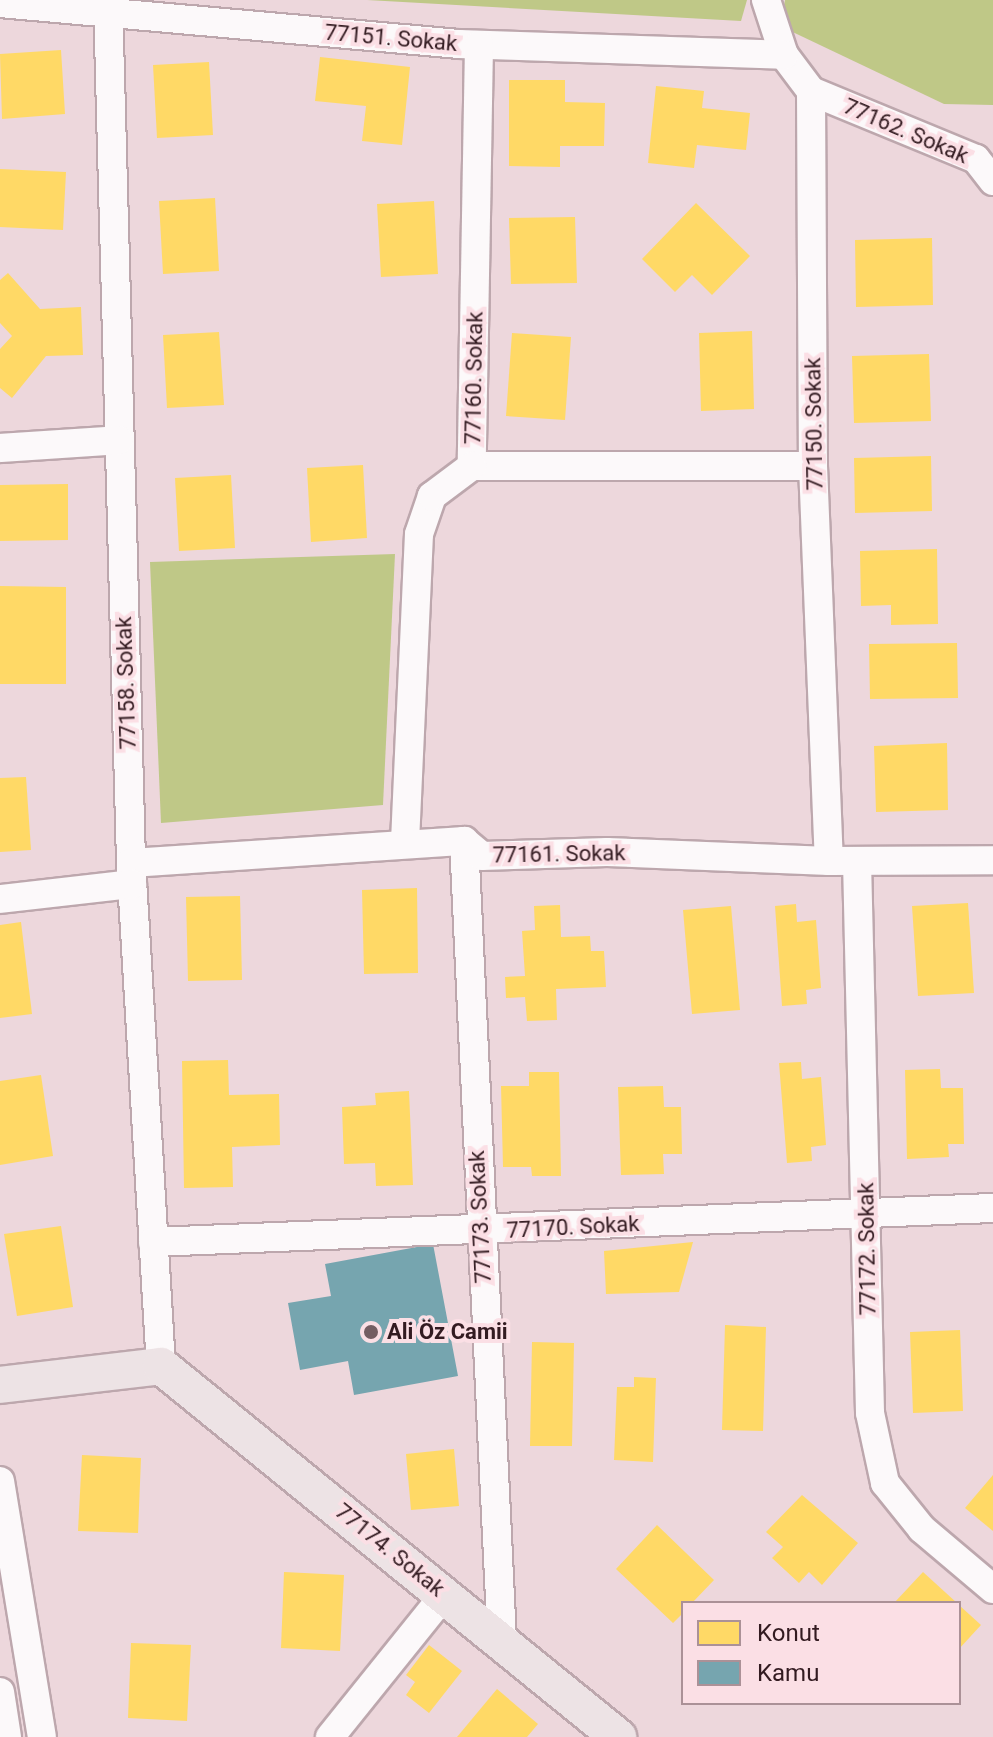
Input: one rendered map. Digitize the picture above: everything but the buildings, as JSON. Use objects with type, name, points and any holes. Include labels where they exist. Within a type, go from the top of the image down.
[{"type":"main road","name":"77174. Sokak","points":[[161,1366],[618,1737]]},
{"type":"main road","points":[[0,1385],[161,1366]]},
{"type":"street","points":[[766,0],[784,55],[811,91]]},
{"type":"street","name":"77151. Sokak","points":[[0,3],[110,6],[479,45],[784,55]]},
{"type":"street","name":"77158. Sokak","points":[[110,6],[132,874],[161,1366]]},
{"type":"street","name":"77160. Sokak","points":[[479,45],[472,466],[813,466]]},
{"type":"street","name":"77162. Sokak","points":[[811,91],[987,162]]},
{"type":"street","name":"77150. Sokak","points":[[811,91],[813,466],[843,861]]},
{"type":"street","points":[[0,448],[119,440]]},
{"type":"street","points":[[405,842],[419,534],[432,496],[472,466]]},
{"type":"street","name":"77161. Sokak","points":[[0,899],[132,874],[405,842],[464,841],[482,856],[607,852],[843,861],[993,860]]},
{"type":"street","name":"77173. Sokak","points":[[464,841],[480,1231],[502,1641]]},
{"type":"street","name":"77172. Sokak","points":[[843,861],[867,1214],[870,1413],[885,1483],[922,1529],[993,1589]]},
{"type":"street","name":"77170. Sokak","points":[[153,1242],[993,1208]]},
{"type":"street","points":[[0,1481],[42,1737],[5,1736],[0,1692]]},
{"type":"street","points":[[330,1737],[444,1595]]},
{"type":"green space","points":[[367,0],[747,0],[741,21]]},
{"type":"green space","points":[[785,0],[993,0],[993,105],[944,104],[780,26]]},
{"type":"green space","points":[[395,554],[383,805],[161,823],[150,562]]},
{"type":"place","name":"Ali Öz Camii","points":[[371,1332]]}]
